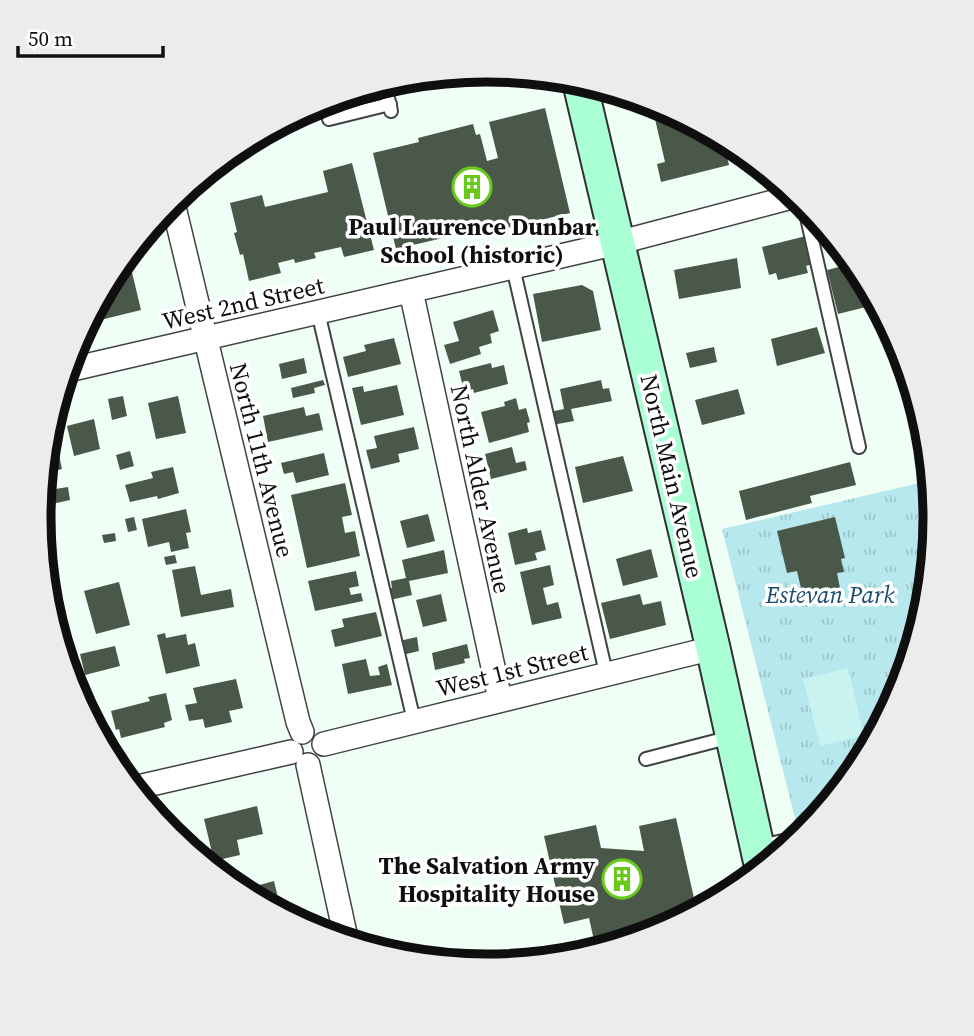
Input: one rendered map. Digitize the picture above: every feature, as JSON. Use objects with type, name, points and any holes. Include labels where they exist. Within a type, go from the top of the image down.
[{"type":"main road","name":"North Main Avenue","points":[[582,93],[713,648],[759,856]]},
{"type":"street","name":"West 2nd Street","points":[[78,368],[617,243],[779,194]]},
{"type":"street","name":"North 11th Avenue","points":[[176,213],[295,709],[300,749],[344,930]]},
{"type":"street","name":"North Alder Avenue","points":[[411,291],[500,699]]},
{"type":"street","name":"West 1st Street","points":[[300,749],[308,731],[318,735],[324,744],[713,648]]},
{"type":"street","points":[[143,786],[300,749]]},
{"type":"lane","points":[[328,119],[391,108],[387,94]]},
{"type":"lane","points":[[808,223],[859,447]]},
{"type":"lane","points":[[513,267],[606,673]]},
{"type":"lane","points":[[318,312],[414,721]]},
{"type":"lane","points":[[646,758],[732,736]]},
{"type":"green space","name":"Estevan Park","points":[[922,483],[920,575],[900,658],[865,736],[833,784],[797,824],[722,529]]},
{"type":"shaded area","points":[[848,668],[864,735],[820,746],[803,679]]},
{"type":"building","name":"Paul Laurence Dunbar School (historic)","points":[[545,108],[570,213],[499,230],[498,225],[396,249],[373,153],[419,142],[418,138],[473,124],[476,135],[480,134],[487,161],[498,158],[489,122]]},
{"type":"building","points":[[654,115],[726,153],[729,165],[661,182],[657,164],[665,162]]},
{"type":"building","name":"Paul Laurence Dunbar School (historic)","points":[[352,163],[374,250],[344,257],[341,247],[314,253],[316,258],[295,263],[294,259],[278,263],[281,273],[249,281],[243,254],[240,255],[234,233],[237,232],[230,203],[262,195],[265,207],[328,192],[323,171]]},
{"type":"building","points":[[806,236],[813,264],[806,266],[808,273],[778,280],[776,273],[769,275],[762,247]]},
{"type":"building","points":[[737,258],[741,288],[679,299],[674,270]]},
{"type":"building","points":[[843,266],[868,306],[838,314],[827,270]]},
{"type":"building","points":[[130,268],[141,310],[98,320],[109,300]]},
{"type":"building","points":[[582,285],[593,291],[601,330],[542,342],[533,294]]},
{"type":"building","points":[[493,310],[499,331],[490,334],[492,343],[479,347],[481,354],[450,364],[444,345],[459,341],[453,322]]},
{"type":"building","points":[[817,327],[825,353],[777,366],[771,339]]},
{"type":"building","points":[[394,338],[401,364],[348,377],[343,357],[366,351],[364,345]]},
{"type":"building","points":[[714,347],[717,362],[690,368],[686,353]]},
{"type":"building","points":[[304,358],[307,373],[282,379],[279,364]]},
{"type":"building","points":[[491,363],[492,368],[504,365],[508,384],[474,393],[473,389],[464,391],[459,371]]},
{"type":"building","points":[[323,380],[325,385],[314,388],[315,393],[293,398],[291,388]]},
{"type":"building","points":[[601,380],[603,389],[609,388],[612,401],[571,409],[574,421],[552,425],[549,412],[564,409],[560,389]]},
{"type":"building","points":[[397,385],[404,415],[361,425],[352,388],[363,386],[364,392]]},
{"type":"building","points":[[738,389],[745,414],[702,425],[695,400]]},
{"type":"building","points":[[123,396],[127,416],[112,420],[108,399]]},
{"type":"building","points":[[178,396],[186,433],[156,439],[148,403]]},
{"type":"building","points":[[516,398],[519,410],[526,408],[530,422],[527,423],[529,432],[489,443],[481,412],[505,406],[504,402]]},
{"type":"building","points":[[304,407],[306,416],[319,413],[323,430],[268,442],[263,416]]},
{"type":"building","points":[[94,419],[100,449],[74,456],[67,426]]},
{"type":"building","points":[[414,427],[419,449],[398,454],[400,462],[371,469],[366,450],[377,448],[374,436]]},
{"type":"building","points":[[57,445],[62,469],[53,471]]},
{"type":"building","points":[[512,447],[516,463],[525,461],[527,470],[491,479],[485,454]]},
{"type":"building","points":[[130,451],[134,466],[120,470],[116,455]]},
{"type":"building","points":[[324,453],[329,475],[296,483],[293,472],[284,474],[281,463]]},
{"type":"building","points":[[623,456],[633,491],[583,503],[575,467]]},
{"type":"building","points":[[850,462],[856,485],[810,496],[812,503],[746,520],[739,491]]},
{"type":"building","points":[[173,467],[179,493],[158,499],[157,496],[130,502],[125,485],[153,478],[151,472]]},
{"type":"building","points":[[345,483],[352,515],[342,517],[345,533],[355,531],[360,556],[307,568],[291,495]]},
{"type":"building","points":[[68,487],[70,500],[52,504],[52,490]]},
{"type":"building","points":[[186,509],[191,532],[186,533],[189,548],[171,552],[169,542],[148,547],[142,519]]},
{"type":"building","points":[[428,514],[435,541],[407,548],[400,521]]},
{"type":"building","points":[[134,517],[137,530],[128,532],[125,519]]},
{"type":"building","points":[[835,517],[845,558],[841,559],[844,572],[837,573],[840,588],[803,597],[797,571],[787,573],[777,531]]},
{"type":"building","points":[[527,528],[528,533],[541,530],[546,550],[535,553],[537,560],[515,565],[508,533]]},
{"type":"building","points":[[115,533],[116,541],[104,543],[102,535]]},
{"type":"building","points":[[651,549],[658,577],[623,586],[616,559]]},
{"type":"building","points":[[444,550],[448,573],[409,581],[412,595],[390,600],[387,589],[392,588],[391,581],[406,578],[402,560]]},
{"type":"building","points":[[175,555],[177,563],[166,565],[164,557]]},
{"type":"building","points":[[550,565],[554,585],[543,588],[547,605],[558,602],[562,618],[532,625],[520,572]]},
{"type":"building","points":[[195,566],[201,595],[231,589],[234,607],[181,617],[172,570]]},
{"type":"building","points":[[356,571],[359,586],[349,588],[351,595],[361,593],[363,601],[315,611],[308,581]]},
{"type":"building","points":[[119,582],[130,625],[96,634],[84,591]]},
{"type":"building","points":[[441,594],[447,621],[423,627],[416,600]]},
{"type":"building","points":[[640,594],[643,605],[661,601],[666,625],[610,639],[601,603]]},
{"type":"building","points":[[376,612],[382,636],[335,647],[331,630],[344,627],[342,619]]},
{"type":"building","points":[[165,633],[166,638],[186,634],[188,645],[195,643],[200,666],[166,674],[157,635]]},
{"type":"building","points":[[417,637],[419,651],[402,655],[399,641]]},
{"type":"building","points":[[467,644],[470,658],[464,659],[465,663],[435,670],[432,653]]},
{"type":"building","points":[[115,646],[120,666],[85,675],[80,654]]},
{"type":"building","points":[[366,659],[370,676],[380,675],[378,667],[387,664],[392,685],[348,694],[342,664]]},
{"type":"building","points":[[236,679],[243,708],[229,711],[232,722],[205,728],[203,719],[189,721],[185,705],[197,703],[193,688]]},
{"type":"building","points":[[166,693],[172,720],[164,723],[165,727],[121,738],[111,711],[150,701],[148,697]]},
{"type":"building","points":[[257,806],[263,834],[237,840],[240,855],[217,860],[213,858],[204,819]]},
{"type":"building","name":"The Salvation Army Hospitality House","points":[[676,818],[695,901],[654,921],[594,940],[589,918],[564,924],[544,836],[596,825],[601,848],[644,851],[639,826]]},
{"type":"building","points":[[274,881],[279,901],[269,896],[254,886]]},
{"type":"place","name":"Paul Laurence Dunbar School (historic)","points":[[472,187]]},
{"type":"place","name":"The Salvation Army Hospitality House","points":[[622,879]]}]
